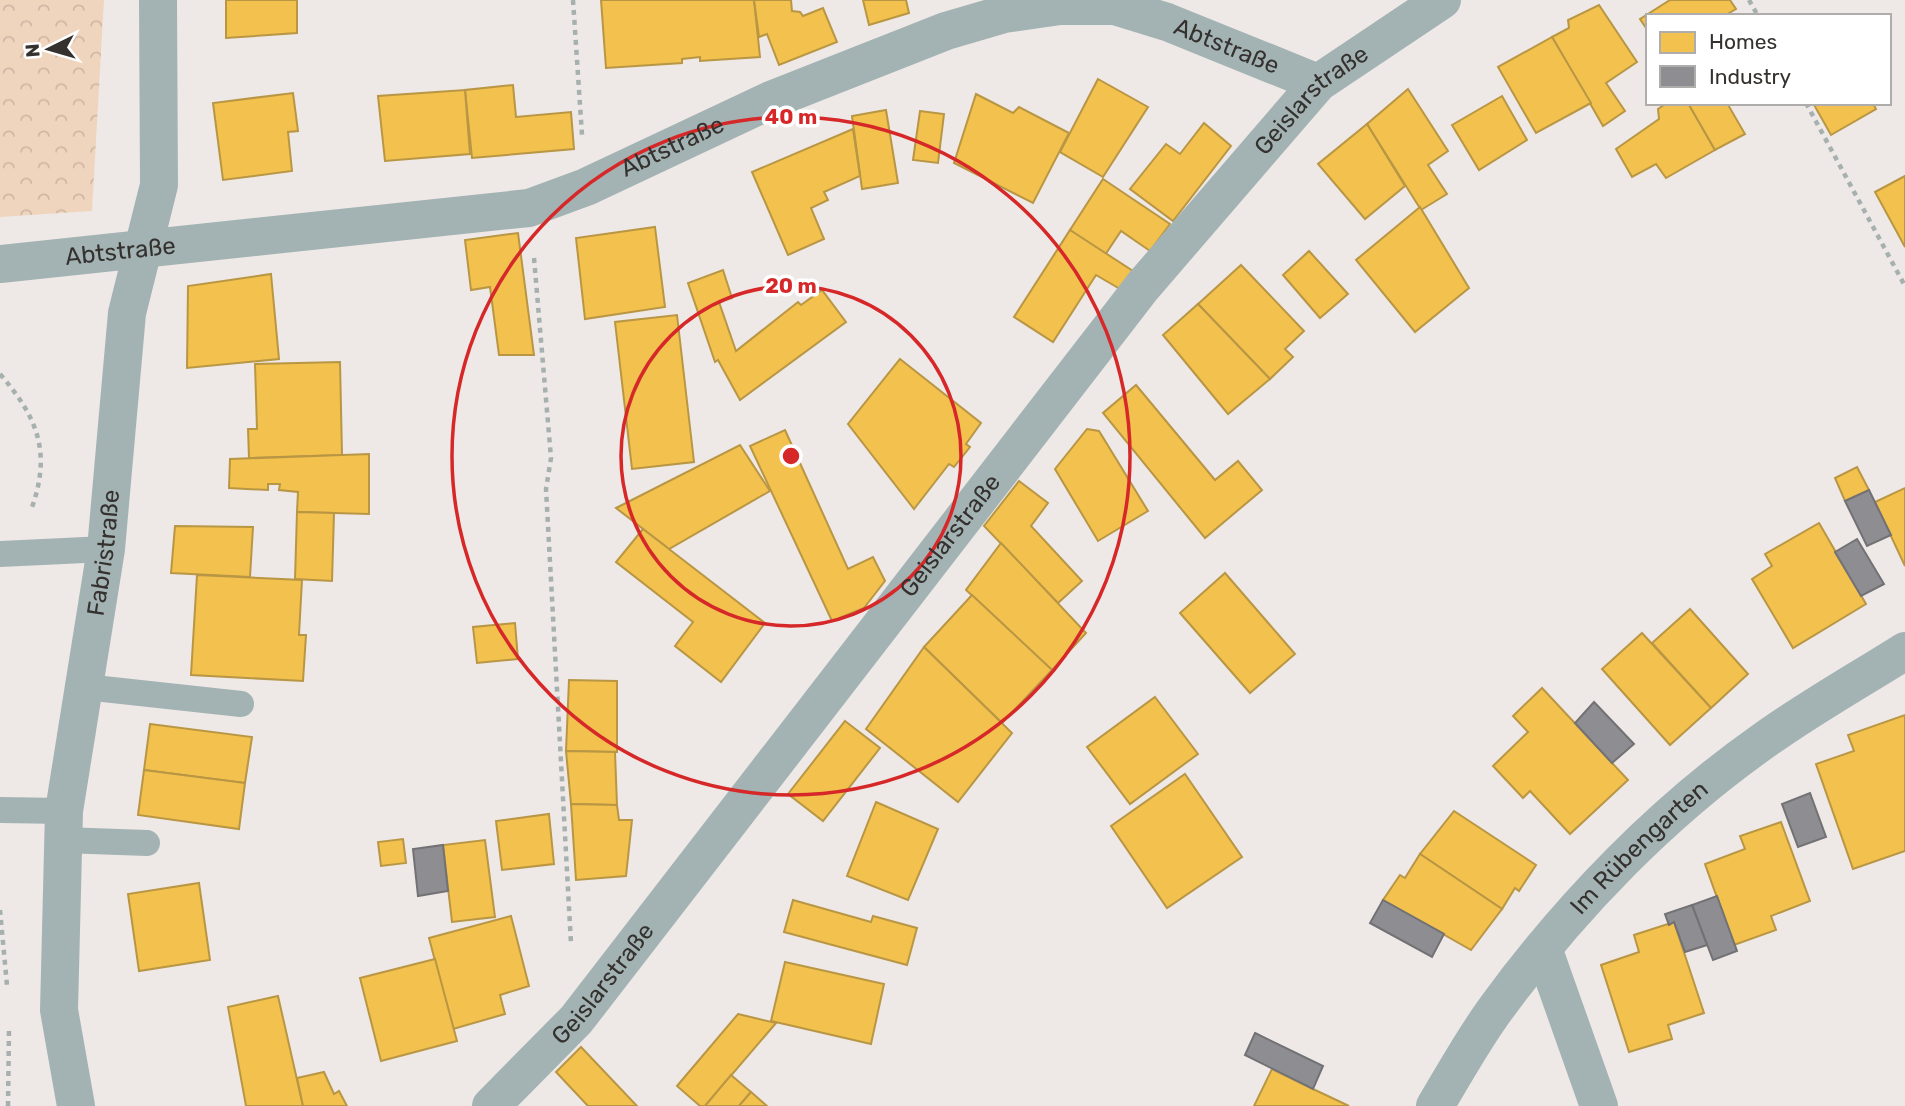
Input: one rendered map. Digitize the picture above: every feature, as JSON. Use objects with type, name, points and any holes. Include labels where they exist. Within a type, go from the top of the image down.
[{"type":"street","name":"Fabristraße","points":[[76,1106],[59,1010],[64,825],[106,549],[127,313],[159,185],[158,0]]},
{"type":"street","name":"Geislarstraße","points":[[491,1106],[576,1020],[1143,286],[1318,83],[1442,0]]},
{"type":"street","name":"Abtstraße","points":[[0,264],[529,208],[586,187],[771,100],[946,31],[1004,14],[1049,7],[1115,6],[1167,22],[1318,83]]},
{"type":"street","name":"Im Rübengarten","points":[[1435,1106],[1495,1009],[1543,948],[1617,865],[1690,800],[1766,739],[1905,651]]},
{"type":"street","points":[[1543,948],[1600,1106]]},
{"type":"lane","points":[[7,553],[106,549]]},
{"type":"lane","points":[[85,687],[241,704]]},
{"type":"lane","points":[[0,810],[147,843]]},
{"type":"path","points":[[573,0],[586,187]]},
{"type":"path","points":[[1806,105],[1905,286]]},
{"type":"path","points":[[529,208],[551,458],[546,489],[576,1020]]},
{"type":"path","points":[[0,374],[33,418],[40,445],[35,497],[7,553]]},
{"type":"green space","points":[[0,0],[104,0],[92,211],[0,217]]},
{"type":"building: Homes","points":[[226,0],[297,0],[297,33],[226,38]]},
{"type":"building: Homes","points":[[601,0],[754,0],[760,57],[700,61],[700,57],[682,59],[682,63],[606,68]]},
{"type":"building: Homes","points":[[754,0],[791,0],[792,11],[800,12],[803,16],[823,8],[837,42],[779,65],[767,34],[759,37]]},
{"type":"building: Homes","points":[[863,0],[906,0],[909,13],[869,25]]},
{"type":"building: Homes","points":[[1670,0],[1730,0],[1736,9],[1727,14],[1648,14]]},
{"type":"building: Homes","points":[[1599,5],[1637,62],[1606,83],[1625,111],[1603,126],[1552,37],[1569,28],[1568,20]]},
{"type":"building: Homes","points":[[1646,15],[1646,28],[1640,19]]},
{"type":"building: Homes","points":[[1552,37],[1591,103],[1536,133],[1498,67]]},
{"type":"building: Homes","points":[[1098,79],[1148,107],[1103,177],[1060,152]]},
{"type":"building: Homes","points":[[513,85],[516,117],[571,112],[574,149],[472,158],[465,90]]},
{"type":"building: Homes","points":[[1408,89],[1448,151],[1428,165],[1447,194],[1421,210],[1367,124]]},
{"type":"building: Homes","points":[[465,90],[470,154],[385,161],[378,96]]},
{"type":"building: Homes","points":[[293,93],[298,131],[288,132],[292,171],[223,180],[213,103]]},
{"type":"building: Homes","points":[[976,94],[1013,113],[1019,107],[1069,133],[1033,203],[954,163]]},
{"type":"building: Homes","points":[[1502,96],[1527,140],[1479,170],[1452,125]]},
{"type":"building: Homes","points":[[1664,105],[1689,105],[1715,150],[1666,178],[1656,164],[1632,177],[1616,149],[1659,119],[1658,109]]},
{"type":"building: Homes","points":[[1689,105],[1728,105],[1745,134],[1715,150]]},
{"type":"building: Homes","points":[[1814,105],[1874,105],[1876,109],[1831,135]]},
{"type":"building: Homes","points":[[886,110],[898,183],[862,189],[852,116]]},
{"type":"building: Homes","points":[[920,111],[944,114],[938,163],[913,160]]},
{"type":"building: Homes","points":[[1204,123],[1231,146],[1173,221],[1130,189],[1166,144],[1180,154]]},
{"type":"building: Homes","points":[[1367,124],[1405,186],[1365,219],[1318,164]]},
{"type":"building: Homes","points":[[853,129],[860,176],[824,192],[828,200],[811,208],[824,239],[788,255],[752,172]]},
{"type":"building: Homes","points":[[1905,176],[1905,247],[1875,192]]},
{"type":"building: Homes","points":[[1103,179],[1170,224],[1150,251],[1121,231],[1105,255],[1070,230]]},
{"type":"building: Homes","points":[[1420,207],[1469,288],[1415,332],[1356,260]]},
{"type":"building: Homes","points":[[655,227],[665,307],[585,319],[576,238]]},
{"type":"building: Homes","points":[[1070,230],[1133,271],[1120,289],[1096,275],[1053,342],[1014,317]]},
{"type":"building: Homes","points":[[518,233],[534,355],[499,355],[490,287],[471,290],[465,240]]},
{"type":"building: Homes","points":[[1309,251],[1348,294],[1320,318],[1283,275]]},
{"type":"building: Homes","points":[[1241,265],[1304,331],[1285,349],[1293,357],[1270,379],[1198,304]]},
{"type":"building: Homes","points":[[723,270],[732,298],[719,302],[736,351],[798,302],[801,305],[822,290],[846,322],[740,400],[718,360],[715,362],[688,283]]},
{"type":"building: Homes","points":[[271,274],[279,359],[187,368],[188,286]]},
{"type":"building: Homes","points":[[1198,304],[1270,379],[1228,414],[1163,335]]},
{"type":"building: Homes","points":[[677,315],[694,462],[632,469],[615,322]]},
{"type":"building: Homes","points":[[900,359],[981,423],[966,444],[970,447],[954,467],[949,464],[914,509],[848,424]]},
{"type":"building: Homes","points":[[340,362],[342,455],[249,458],[248,429],[257,429],[255,364]]},
{"type":"building: Homes","points":[[1136,385],[1215,480],[1238,461],[1262,490],[1205,538],[1103,413]]},
{"type":"building: Homes","points":[[1087,429],[1099,431],[1148,511],[1098,541],[1055,469]]},
{"type":"building: Homes","points":[[785,430],[848,569],[873,557],[885,581],[864,608],[832,621],[750,446]]},
{"type":"building: Homes","points":[[740,445],[770,491],[669,549],[616,508]]},
{"type":"building: Homes","points":[[369,454],[369,514],[297,512],[298,492],[279,490],[280,484],[268,484],[268,490],[229,488],[230,459]]},
{"type":"building: Homes","points":[[1857,467],[1869,490],[1845,501],[1835,478]]},
{"type":"building: Homes","points":[[1019,481],[1048,503],[1031,526],[1082,581],[1058,603],[984,526]]},
{"type":"building: Homes","points":[[1905,488],[1905,566],[1875,502]]},
{"type":"building: Homes","points":[[297,512],[334,513],[332,581],[295,579]]},
{"type":"building: Homes","points":[[1819,523],[1866,604],[1793,648],[1752,579],[1772,566],[1765,554]]},
{"type":"building: Homes","points":[[175,526],[253,527],[250,577],[171,573]]},
{"type":"building: Homes","points":[[643,529],[765,623],[721,682],[675,646],[693,622],[616,562]]},
{"type":"building: Homes","points":[[1001,543],[1086,633],[1052,670],[966,590]]},
{"type":"building: Homes","points":[[1225,573],[1295,654],[1250,693],[1180,613]]},
{"type":"building: Homes","points":[[197,575],[302,580],[299,635],[306,635],[303,681],[191,675]]},
{"type":"building: Homes","points":[[972,595],[1052,670],[1002,723],[924,647]]},
{"type":"building: Homes","points":[[1690,609],[1748,674],[1711,708],[1652,643]]},
{"type":"building: Homes","points":[[515,623],[518,659],[477,663],[473,627]]},
{"type":"building: Homes","points":[[1642,633],[1711,708],[1670,745],[1602,669]]},
{"type":"building: Homes","points":[[924,647],[1012,733],[958,802],[866,729]]},
{"type":"building: Homes","points":[[569,680],[617,681],[617,752],[566,751]]},
{"type":"building: Homes","points":[[1542,688],[1628,780],[1570,834],[1530,791],[1523,798],[1493,766],[1528,732],[1513,716]]},
{"type":"building: Homes","points":[[1155,697],[1198,754],[1130,804],[1087,747]]},
{"type":"building: Homes","points":[[1905,715],[1905,851],[1853,869],[1816,764],[1854,751],[1848,735]]},
{"type":"building: Homes","points":[[845,721],[880,748],[823,821],[788,794]]},
{"type":"building: Homes","points":[[150,724],[252,737],[245,783],[144,770]]},
{"type":"building: Homes","points":[[566,751],[615,752],[617,805],[571,804]]},
{"type":"building: Homes","points":[[144,770],[245,783],[239,829],[138,815]]},
{"type":"building: Homes","points":[[1185,774],[1242,857],[1167,908],[1111,826]]},
{"type":"building: Homes","points":[[876,802],[938,829],[908,900],[847,876]]},
{"type":"building: Homes","points":[[571,804],[617,805],[619,820],[632,820],[626,876],[576,880]]},
{"type":"building: Homes","points":[[1454,811],[1536,865],[1519,891],[1515,888],[1502,909],[1420,854]]},
{"type":"building: Homes","points":[[549,814],[554,864],[502,870],[496,821]]},
{"type":"building: Homes","points":[[1781,822],[1810,901],[1771,916],[1776,930],[1734,945],[1705,864],[1745,849],[1740,836]]},
{"type":"building: Homes","points":[[403,839],[406,863],[381,866],[378,842]]},
{"type":"building: Homes","points":[[485,840],[495,917],[452,922],[443,845]]},
{"type":"building: Homes","points":[[1420,854],[1502,909],[1471,950],[1383,900],[1400,875],[1405,878]]},
{"type":"building: Homes","points":[[199,883],[210,960],[139,971],[128,894]]},
{"type":"building: Homes","points":[[793,900],[871,922],[873,916],[917,928],[907,965],[784,932]]},
{"type":"building: Homes","points":[[511,916],[529,986],[500,995],[505,1014],[453,1029],[429,938]]},
{"type":"building: Homes","points":[[1674,922],[1704,1013],[1668,1025],[1672,1039],[1629,1052],[1601,965],[1639,952],[1634,935]]},
{"type":"building: Homes","points":[[435,959],[457,1041],[381,1061],[360,978]]},
{"type":"building: Homes","points":[[785,962],[884,984],[871,1044],[771,1021]]},
{"type":"building: Homes","points":[[278,996],[303,1106],[246,1106],[228,1007]]},
{"type":"building: Homes","points":[[738,1014],[776,1023],[705,1106],[700,1106],[677,1086]]},
{"type":"building: Homes","points":[[581,1047],[637,1106],[588,1106],[556,1072]]},
{"type":"building: Homes","points":[[1272,1069],[1313,1089],[1349,1106],[1254,1106]]},
{"type":"building: Homes","points":[[324,1072],[334,1094],[339,1091],[347,1106],[303,1106],[297,1078]]},
{"type":"building: Homes","points":[[731,1075],[751,1092],[739,1106],[705,1106]]},
{"type":"building: Homes","points":[[751,1092],[767,1106],[739,1106]]},
{"type":"building: Industry","points":[[1869,490],[1891,535],[1867,546],[1845,501]]},
{"type":"building: Industry","points":[[1857,539],[1884,584],[1861,596],[1835,552]]},
{"type":"building: Industry","points":[[1594,702],[1634,744],[1612,763],[1575,723]]},
{"type":"building: Industry","points":[[1810,793],[1826,837],[1798,847],[1782,804]]},
{"type":"building: Industry","points":[[443,845],[448,891],[418,896],[413,849]]},
{"type":"building: Industry","points":[[1717,896],[1737,951],[1713,960],[1692,905]]},
{"type":"building: Industry","points":[[1383,900],[1444,934],[1432,957],[1370,923]]},
{"type":"building: Industry","points":[[1692,905],[1707,945],[1685,952],[1674,922],[1669,925],[1665,914]]},
{"type":"building: Industry","points":[[1255,1033],[1323,1066],[1313,1089],[1245,1055]]}]
